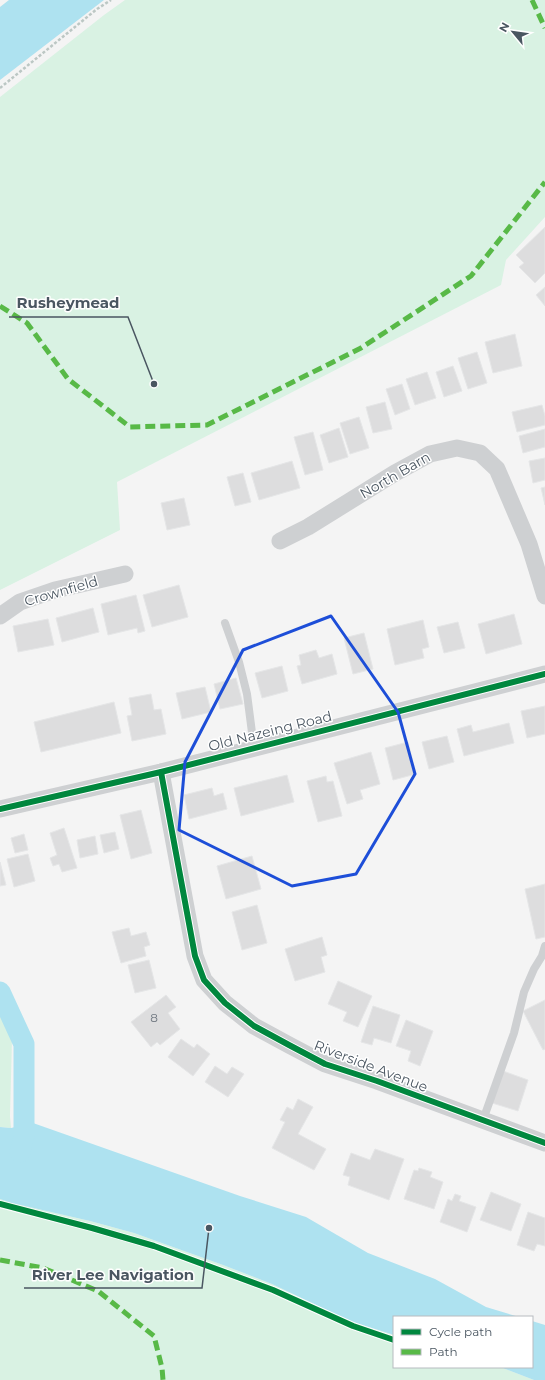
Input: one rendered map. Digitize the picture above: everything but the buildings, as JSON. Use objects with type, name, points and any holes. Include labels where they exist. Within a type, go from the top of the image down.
[{"type":"street","name":"North Barn","points":[[280,541],[308,527],[395,473],[430,454],[456,448],[480,453],[497,469],[529,544],[545,596]]},
{"type":"street","name":"Crownfield","points":[[0,616],[20,602],[55,590],[125,574]]},
{"type":"street","name":"Old Nazeing Road","points":[[0,809],[161,772],[545,674]]},
{"type":"street","name":"Riverside Avenue","points":[[161,772],[195,956],[204,980],[225,1004],[254,1026],[325,1064],[377,1081],[545,1143]]},
{"type":"lane","points":[[225,623],[239,662],[247,694],[254,748]]},
{"type":"lane","points":[[483,1120],[514,1033],[524,992],[534,969],[542,956],[545,946]]},
{"type":"path","points":[[0,88],[97,9],[111,0]]},
{"type":"highlighted area","points":[[331,616],[398,712],[415,774],[356,874],[292,886],[179,830],[185,762],[243,650]]},
{"type":"green space","points":[[125,0],[545,0],[545,217],[506,260],[501,285],[117,482],[120,530],[0,590],[0,97]]},
{"type":"green space","points":[[0,1009],[12,1039],[11,1128],[0,1127]]},
{"type":"green space","points":[[0,1199],[134,1233],[272,1284],[350,1321],[393,1335],[393,1368],[503,1368],[534,1380],[0,1380]]},
{"type":"water","points":[[9,0],[104,0],[0,80],[0,7]]},
{"type":"water","points":[[33,1123],[240,1196],[306,1217],[368,1253],[435,1279],[486,1307],[516,1316],[393,1316],[393,1335],[350,1321],[272,1284],[134,1233],[0,1199],[0,1127],[11,1128]]},
{"type":"water","points":[[533,1321],[545,1325],[545,1380],[534,1380],[503,1368],[533,1368]]},
{"type":"waterway","points":[[0,992],[24,1044],[24,1136],[20,1152]]},
{"type":"marked path","points":[[532,0],[545,28]]},
{"type":"marked path","points":[[0,306],[27,323],[68,379],[130,427],[207,425],[361,348],[471,276],[545,182]]},
{"type":"marked path","points":[[0,1260],[43,1268],[98,1291],[154,1336],[162,1368],[163,1380]]},
{"type":"cycle path","points":[[0,809],[161,772],[545,674]]},
{"type":"cycle path","points":[[161,772],[195,956],[204,980],[225,1003],[254,1026],[325,1064],[377,1081],[545,1143]]},
{"type":"cycle path","points":[[0,1204],[154,1246],[273,1290],[353,1326],[393,1340]]},
{"type":"place","name":"Rusheymead","points":[[154,384]]},
{"type":"place","name":"River Lee Navigation","points":[[209,1228]]}]
